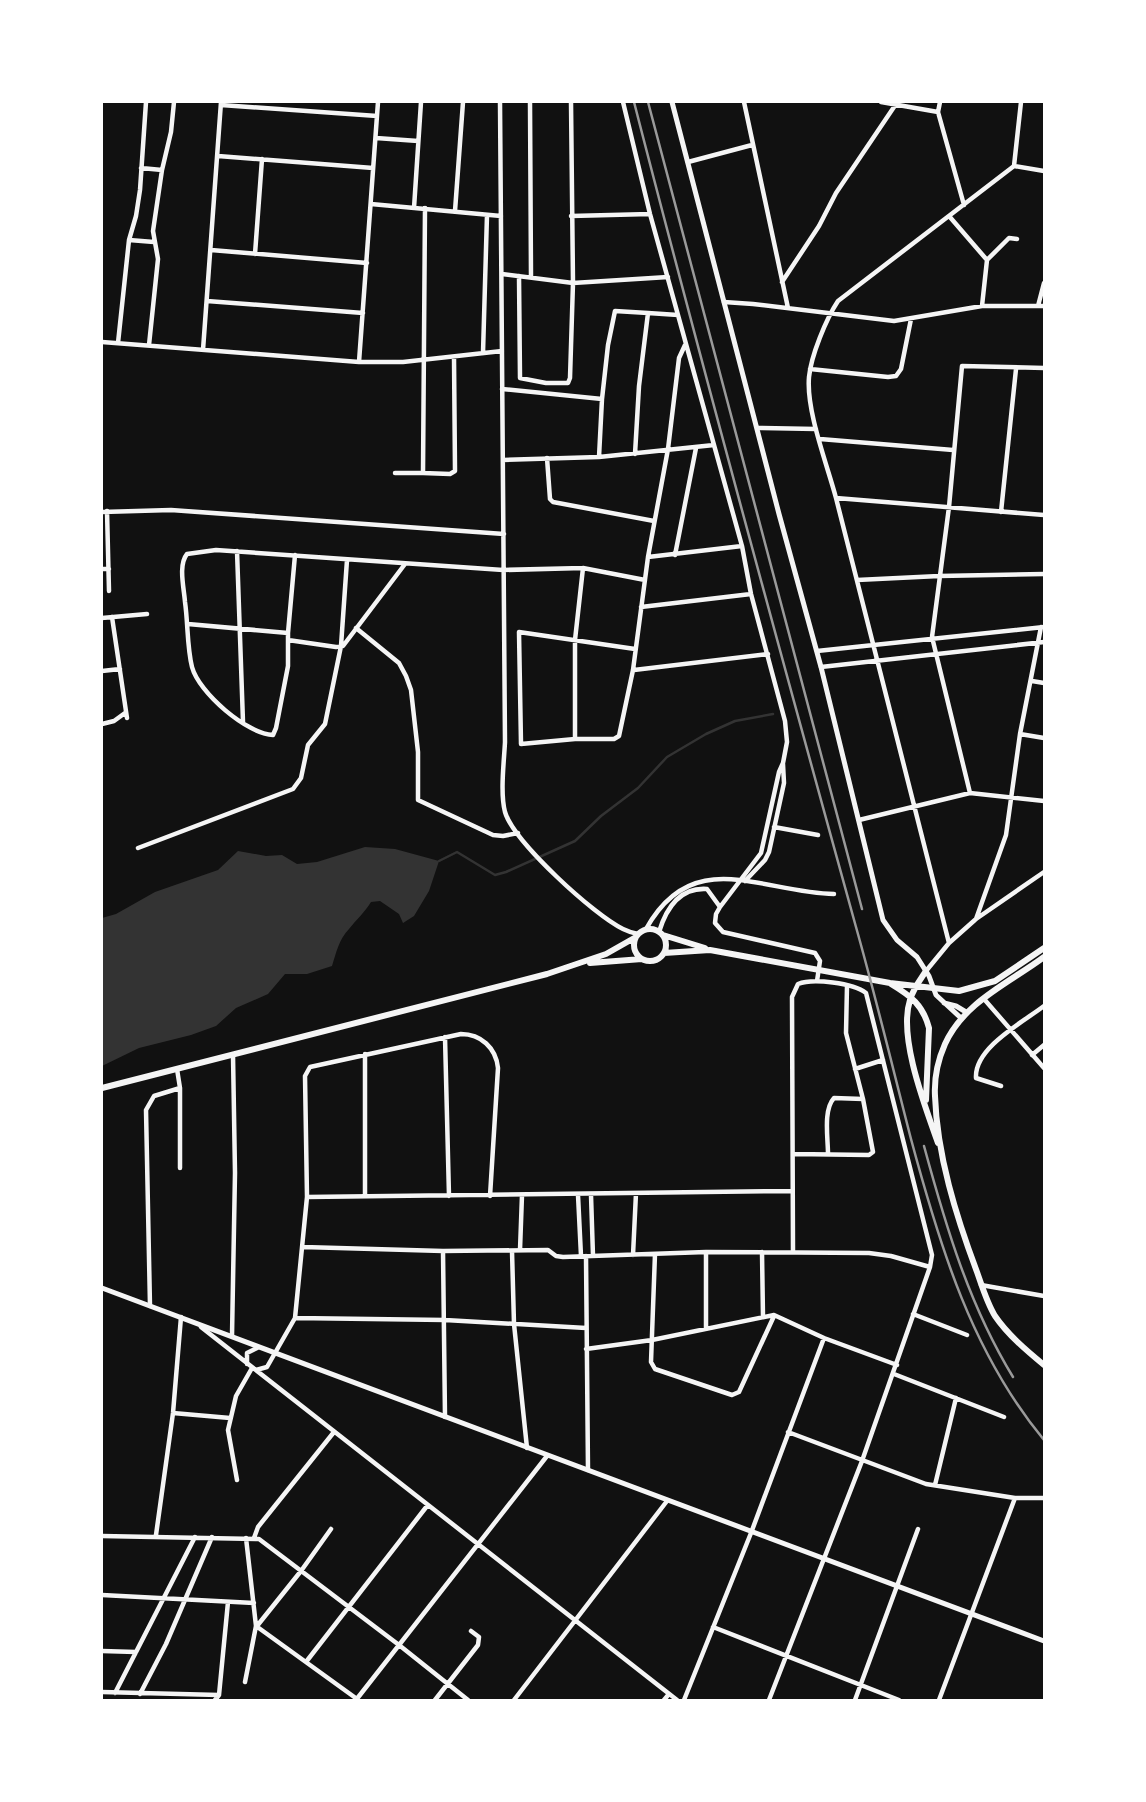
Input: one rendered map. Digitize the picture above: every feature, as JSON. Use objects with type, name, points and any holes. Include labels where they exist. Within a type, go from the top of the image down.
[{"type":"main road","points":[[102,1088],[581,963],[606,954],[646,929],[720,952],[890,983],[959,991],[995,981],[1045,948]]},
{"type":"main road","points":[[581,963],[642,959],[654,961],[664,953],[666,947],[661,934]]},
{"type":"main road","points":[[637,936],[634,949],[642,959]]},
{"type":"main road","points":[[664,953],[710,950]]},
{"type":"main road","points":[[941,1151],[935,1097],[937,1070],[945,1045],[963,1016],[1045,957]]},
{"type":"main road","points":[[926,971],[909,1000],[907,1020],[910,1048],[965,1240],[995,1315],[1021,1345],[1045,1365]]},
{"type":"main road","points":[[890,983],[913,998],[924,1010],[929,1028],[926,1108]]},
{"type":"street","points":[[118,343],[129,240],[136,216],[146,102]]},
{"type":"street","points":[[149,345],[158,259],[154,242],[162,170],[171,132],[174,102]]},
{"type":"street","points":[[359,362],[378,102]]},
{"type":"street","points":[[414,208],[421,102]]},
{"type":"street","points":[[455,211],[463,102]]},
{"type":"street","points":[[500,102],[503,803],[506,815],[518,833],[545,864],[605,916],[637,936]]},
{"type":"street","points":[[530,102],[531,277]]},
{"type":"street","points":[[519,276],[520,378],[546,383],[568,383],[573,282],[571,102]]},
{"type":"street","points":[[623,102],[650,214],[742,546],[751,594],[787,736],[761,853],[720,907],[715,923],[723,932],[817,954],[820,961],[817,981]]},
{"type":"street","points":[[672,102],[817,651],[883,920],[897,940],[917,957],[936,995],[963,1016]]},
{"type":"street","points":[[744,102],[788,308]]},
{"type":"street","points":[[881,102],[938,112]]},
{"type":"street","points":[[940,102],[938,112],[964,205]]},
{"type":"street","points":[[1014,166],[1021,102]]},
{"type":"street","points":[[203,350],[221,103],[377,116]]},
{"type":"street","points":[[782,282],[819,226],[836,193],[897,104]]},
{"type":"street","points":[[376,138],[418,141]]},
{"type":"street","points":[[688,162],[752,145]]},
{"type":"street","points":[[218,156],[373,168]]},
{"type":"street","points":[[255,254],[262,159]]},
{"type":"street","points":[[950,943],[816,429],[808,379],[830,314],[838,301],[1014,166],[1045,170]]},
{"type":"street","points":[[141,168],[162,170]]},
{"type":"street","points":[[371,204],[501,216]]},
{"type":"street","points":[[423,473],[425,208]]},
{"type":"street","points":[[571,216],[650,214]]},
{"type":"street","points":[[483,353],[486,215]]},
{"type":"street","points":[[949,216],[987,260]]},
{"type":"street","points":[[982,306],[987,260],[1009,238],[1017,239]]},
{"type":"street","points":[[129,240],[154,242]]},
{"type":"street","points":[[211,250],[367,263]]},
{"type":"street","points":[[502,274],[573,282],[668,277]]},
{"type":"street","points":[[1038,306],[1045,283]]},
{"type":"street","points":[[207,301],[363,313]]},
{"type":"street","points":[[724,302],[894,321],[982,306],[1045,306]]},
{"type":"street","points":[[600,457],[602,399],[614,312],[678,315]]},
{"type":"street","points":[[635,454],[639,386],[648,313]]},
{"type":"street","points":[[810,369],[896,376],[901,369],[911,319]]},
{"type":"street","points":[[102,342],[359,362],[404,362],[502,351]]},
{"type":"street","points":[[635,649],[518,632],[520,743],[614,739],[619,736],[633,670],[648,558],[668,449],[679,358],[685,344]]},
{"type":"street","points":[[395,473],[450,474],[455,471],[454,357]]},
{"type":"street","points":[[970,793],[932,637],[949,507],[962,366],[1045,368]]},
{"type":"street","points":[[1001,512],[1016,369]]},
{"type":"street","points":[[502,388],[602,399]]},
{"type":"street","points":[[758,428],[816,429]]},
{"type":"street","points":[[820,439],[954,450]]},
{"type":"street","points":[[503,460],[600,457],[714,445]]},
{"type":"street","points":[[675,555],[696,448]]},
{"type":"street","points":[[547,458],[550,499],[553,502],[654,522]]},
{"type":"street","points":[[836,498],[1045,515]]},
{"type":"street","points":[[109,591],[104,511],[198,512],[503,534]]},
{"type":"street","points":[[648,558],[742,546]]},
{"type":"street","points":[[295,555],[288,666],[275,732],[270,735],[243,723],[227,712],[197,680],[192,667],[183,583],[184,557],[192,552],[237,551],[295,555],[347,559],[503,570],[583,568],[645,580]]},
{"type":"street","points":[[237,551],[243,723]]},
{"type":"street","points":[[138,848],[293,789],[298,784],[308,744],[325,723],[341,646],[347,559]]},
{"type":"street","points":[[341,646],[406,563]]},
{"type":"street","points":[[575,739],[575,640],[583,568]]},
{"type":"street","points":[[102,569],[108,569]]},
{"type":"street","points":[[857,580],[1045,574]]},
{"type":"street","points":[[641,607],[751,594]]},
{"type":"street","points":[[102,618],[147,614]]},
{"type":"street","points":[[102,724],[126,715],[112,617]]},
{"type":"street","points":[[188,624],[288,633]]},
{"type":"street","points":[[817,651],[1043,627],[1020,734],[1004,843],[976,919]]},
{"type":"street","points":[[356,628],[399,663],[406,676],[411,690],[418,752],[418,800],[494,835],[518,833]]},
{"type":"street","points":[[288,640],[341,646]]},
{"type":"street","points":[[821,667],[1041,642]]},
{"type":"street","points":[[633,670],[768,654]]},
{"type":"street","points":[[102,671],[120,669]]},
{"type":"street","points":[[1032,681],[1045,683]]},
{"type":"street","points":[[1020,734],[1045,738]]},
{"type":"street","points":[[743,879],[765,860],[775,827],[785,773],[783,763]]},
{"type":"street","points":[[859,820],[970,793],[1045,801]]},
{"type":"street","points":[[767,826],[818,835]]},
{"type":"street","points":[[926,971],[950,943],[976,919],[1045,872]]},
{"type":"street","points":[[646,929],[665,902],[682,890],[713,880],[743,879],[801,892],[834,894]]},
{"type":"street","points":[[661,934],[668,907],[687,892],[707,889],[720,907]]},
{"type":"street","points":[[769,1700],[862,1461],[930,1267],[931,1251],[866,993],[860,988],[806,981],[798,984],[794,990],[793,1252]]},
{"type":"street","points":[[793,1154],[869,1155],[873,1152],[846,1033],[847,986]]},
{"type":"street","points":[[984,999],[1045,1068]]},
{"type":"street","points":[[1001,1086],[979,1080],[975,1075],[985,1052],[1010,1030],[1045,1006]]},
{"type":"street","points":[[237,1480],[228,1430],[236,1396],[254,1369],[267,1367],[295,1318],[307,1197],[306,1073],[313,1065],[446,1037],[466,1034],[477,1037],[492,1049],[498,1063],[490,1196]]},
{"type":"street","points":[[446,1037],[449,1196]]},
{"type":"street","points":[[1032,1055],[1045,1045]]},
{"type":"street","points":[[365,1054],[365,1196]]},
{"type":"street","points":[[232,1336],[235,1173],[233,1055]]},
{"type":"street","points":[[855,1069],[883,1060]]},
{"type":"street","points":[[177,1069],[180,1088],[180,1168]]},
{"type":"street","points":[[150,1306],[146,1110],[154,1096],[180,1088]]},
{"type":"street","points":[[828,1154],[828,1108],[831,1100],[863,1099]]},
{"type":"street","points":[[307,1197],[792,1191]]},
{"type":"street","points":[[633,1255],[636,1194]]},
{"type":"street","points":[[520,1250],[522,1195]]},
{"type":"street","points":[[578,1195],[587,1256]]},
{"type":"street","points":[[588,1471],[586,1328],[591,1195]]},
{"type":"street","points":[[303,1247],[550,1251],[558,1256],[793,1252],[880,1255],[930,1267]]},
{"type":"street","points":[[443,1251],[445,1418]]},
{"type":"street","points":[[512,1251],[514,1324],[527,1448]]},
{"type":"street","points":[[706,1252],[706,1329]]},
{"type":"street","points":[[762,1252],[763,1317]]},
{"type":"street","points":[[655,1254],[651,1362],[655,1369],[732,1395],[736,1394],[774,1315]]},
{"type":"street","points":[[981,1285],[1045,1296]]},
{"type":"street","points":[[102,1288],[1045,1641]]},
{"type":"street","points":[[913,1314],[967,1335]]},
{"type":"street","points":[[586,1349],[652,1340],[774,1315],[824,1338],[897,1365]]},
{"type":"street","points":[[156,1536],[173,1413],[181,1317]]},
{"type":"street","points":[[295,1318],[445,1320],[586,1328]]},
{"type":"street","points":[[198,1324],[477,1546],[677,1700]]},
{"type":"street","points":[[684,1700],[751,1533],[824,1338]]},
{"type":"street","points":[[247,1364],[246,1357],[250,1349],[261,1348]]},
{"type":"street","points":[[894,1374],[1004,1417]]},
{"type":"street","points":[[935,1485],[957,1398]]},
{"type":"street","points":[[173,1413],[230,1418]]},
{"type":"street","points":[[254,1538],[258,1527],[334,1432]]},
{"type":"street","points":[[788,1432],[862,1461],[935,1485],[1015,1498],[1045,1498]]},
{"type":"street","points":[[256,1626],[357,1700],[547,1455]]},
{"type":"street","points":[[939,1700],[1015,1498]]},
{"type":"street","points":[[514,1700],[667,1501]]},
{"type":"street","points":[[306,1662],[427,1506]]},
{"type":"street","points":[[256,1626],[302,1571],[331,1529]]},
{"type":"street","points":[[855,1700],[918,1529]]},
{"type":"street","points":[[102,1536],[259,1539],[468,1700]]},
{"type":"street","points":[[115,1693],[195,1536]]},
{"type":"street","points":[[140,1695],[166,1644],[212,1537]]},
{"type":"street","points":[[245,1682],[256,1626],[246,1538]]},
{"type":"street","points":[[102,1595],[254,1603]]},
{"type":"street","points":[[215,1700],[219,1695],[228,1601]]},
{"type":"street","points":[[713,1627],[899,1700]]},
{"type":"street","points":[[435,1700],[479,1643],[479,1637],[471,1631]]},
{"type":"street","points":[[102,1651],[136,1652]]},
{"type":"street","points":[[102,1692],[219,1695]]},
{"type":"street","points":[[664,1700],[669,1694]]},
{"type":"shaded area","points":[[365,847],[395,849],[439,861],[429,891],[414,916],[403,923],[399,914],[380,901],[371,902],[343,937],[332,966],[307,974],[285,974],[268,994],[236,1008],[216,1026],[139,1048],[102,1066],[102,918],[116,914],[155,892],[218,870],[238,851],[266,856],[282,855],[297,864],[317,862]]},
{"type":"waterway","points":[[439,861],[457,852],[495,875],[506,872],[575,841],[601,816],[638,788],[667,757],[735,721],[773,714]]},
{"type":"railway","points":[[634,102],[715,412],[934,1219],[961,1297],[978,1335],[1019,1407],[1044,1440]]},
{"type":"railway","points":[[648,102],[862,909]]},
{"type":"railway","points":[[924,1146],[950,1236],[971,1294],[1013,1377]]}]
